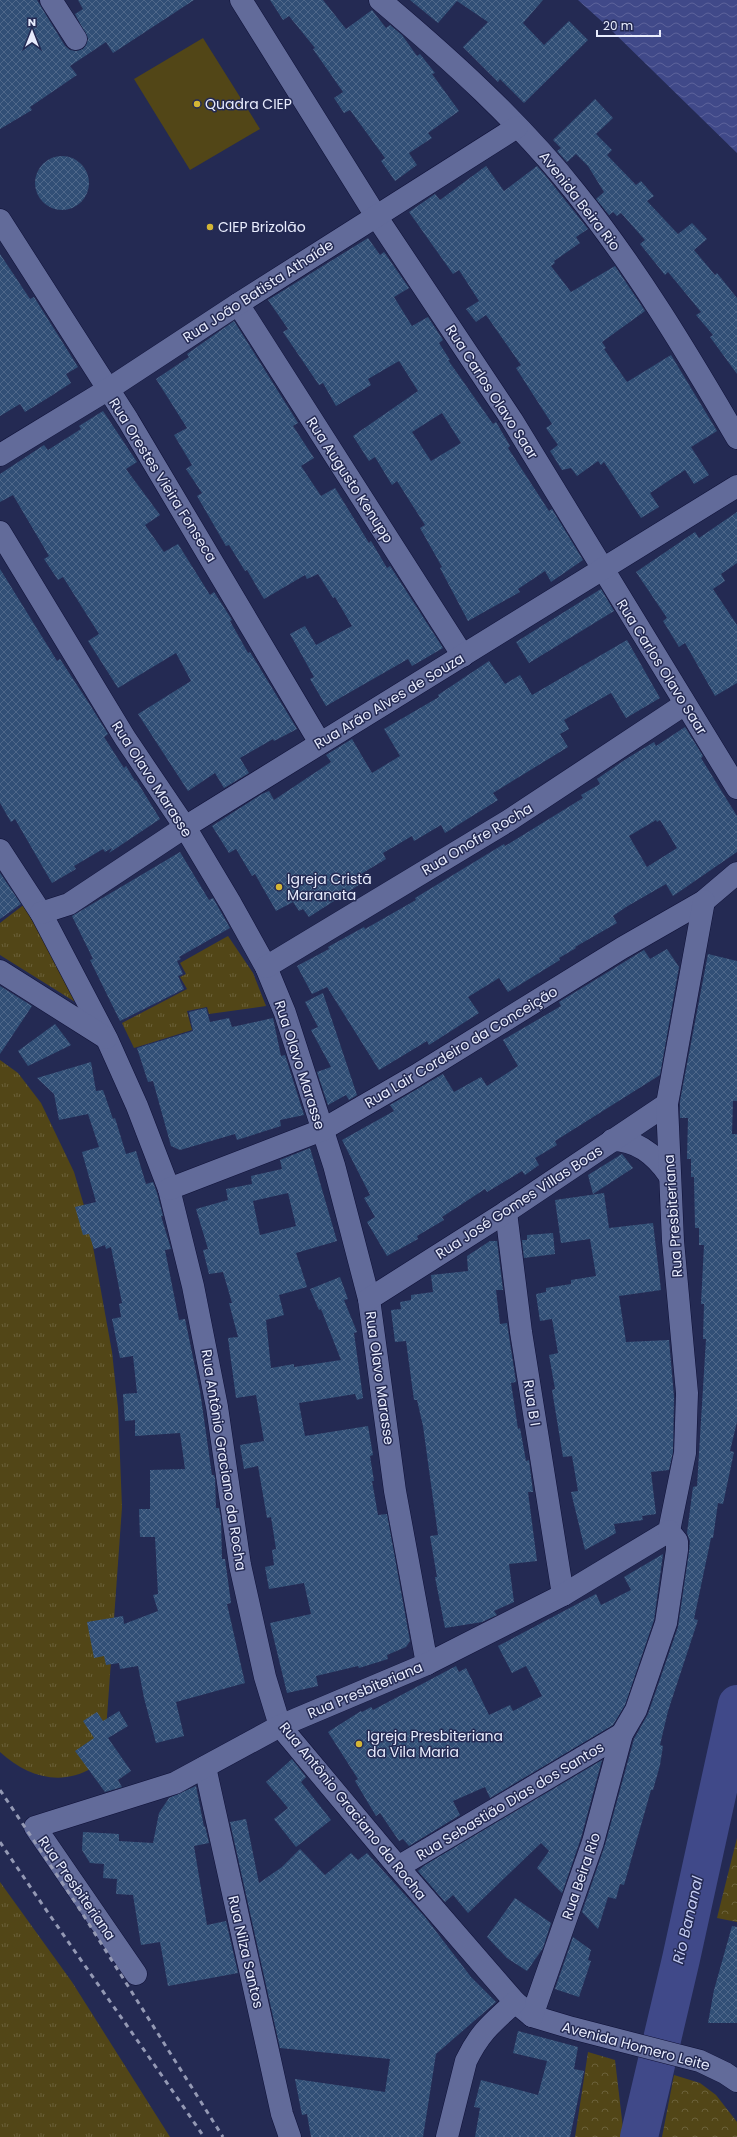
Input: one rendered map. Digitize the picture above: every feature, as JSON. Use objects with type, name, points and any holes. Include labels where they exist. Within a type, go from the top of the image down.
[{"type":"street","points":[[51,0],[76,39]]},
{"type":"street","name":"Rua Carlos Olavo Saar","points":[[241,0],[376,216],[512,420],[737,788]]},
{"type":"street","name":"Avenida Beira Rio","points":[[380,0],[445,56],[516,127],[576,192],[612,240],[644,287],[695,366],[737,438]]},
{"type":"street","name":"Rua João Batista Athaíde","points":[[0,455],[107,390],[238,304],[516,127]]},
{"type":"street","name":"Rua Orestes Vieira Fonseca","points":[[0,220],[107,390],[128,420],[208,552],[320,743]]},
{"type":"street","name":"Rua Augusto Kenupp","points":[[238,304],[463,656]]},
{"type":"street","name":"Rua Arão Alves de Souza","points":[[40,913],[68,904],[185,827],[737,486]]},
{"type":"street","name":"Rua Olavo Marasse","points":[[0,532],[125,738],[185,827],[266,967],[285,1013],[349,1217],[370,1299],[395,1491],[427,1664]]},
{"type":"street","name":"Rua Onofre Rocha","points":[[266,967],[508,821],[685,704]]},
{"type":"street","name":"Rua Antônio Graciano da Rocha","points":[[0,850],[40,913],[107,1039],[137,1106],[169,1189],[193,1286],[217,1407],[240,1565],[265,1677],[280,1726],[398,1867],[515,2002],[532,2016]]},
{"type":"street","name":"Rua Lair Cordeiro da Conceição","points":[[169,1189],[322,1130],[415,1076],[622,948],[704,901],[737,873]]},
{"type":"street","name":"Rua Presbiteriana","points":[[136,1974],[35,1828],[175,1783],[280,1726],[427,1664],[563,1595],[670,1531],[685,1454],[687,1393],[673,1241],[666,1104],[704,901]]},
{"type":"street","points":[[0,971],[107,1039]]},
{"type":"street","name":"Rua José Gomes Villas Boas","points":[[370,1299],[506,1212],[666,1104]]},
{"type":"street","points":[[612,1140],[628,1142],[644,1150],[662,1165],[670,1175]]},
{"type":"street","name":"Rua B I","points":[[506,1212],[521,1332],[563,1595]]},
{"type":"street","points":[[622,1734],[636,1710],[666,1623],[677,1550],[677,1541],[670,1531]]},
{"type":"street","name":"Rua Sebastião Dias dos Santos","points":[[398,1867],[622,1734]]},
{"type":"street","name":"Rua Beira Rio","points":[[532,2016],[593,1842],[622,1734]]},
{"type":"street","name":"Rua Nilza Santos","points":[[204,1767],[282,2114],[290,2137]]},
{"type":"street","points":[[447,2137],[466,2061],[471,2050],[485,2030],[515,2002]]},
{"type":"street","name":"Avenida Homero Leite","points":[[532,2016],[572,2028],[700,2061],[725,2073],[737,2081]]},
{"type":"green space","name":"Quadra CIEP","points":[[203,38],[260,129],[190,170],[134,79]]},
{"type":"green space","points":[[26,903],[80,1005],[0,955],[0,923]]},
{"type":"green space","points":[[228,936],[253,973],[266,1006],[209,1014],[207,1007],[187,1011],[192,1030],[134,1048],[122,1023],[187,989],[180,977],[186,974],[180,963]]},
{"type":"green space","points":[[0,1060],[18,1073],[41,1103],[74,1172],[88,1219],[112,1352],[118,1408],[122,1507],[106,1731],[92,1768],[80,1774],[68,1777],[56,1778],[32,1773],[10,1760],[0,1752]]},
{"type":"green space","points":[[737,1838],[737,1922],[717,1918]]},
{"type":"green space","points":[[0,1882],[72,1982],[170,2137],[0,2137]]},
{"type":"green space","points":[[588,2052],[615,2060],[624,2137],[575,2137]]},
{"type":"green space","points":[[674,2075],[700,2083],[716,2095],[737,2122],[737,2137],[662,2137]]},
{"type":"water","points":[[578,0],[737,0],[737,153],[607,26]]},
{"type":"building","points":[[0,0],[37,0],[65,46],[70,50],[76,51],[83,49],[88,39],[75,14],[83,9],[78,0],[194,0],[113,53],[106,42],[70,66],[77,75],[30,107],[32,110],[0,129]]},
{"type":"building","points":[[270,0],[323,0],[346,29],[372,10],[386,28],[390,25],[402,35],[417,56],[420,54],[435,73],[432,74],[459,111],[428,133],[432,138],[409,153],[417,165],[395,181],[381,161],[385,158],[350,110],[344,113],[334,98],[343,92],[313,49],[315,48],[289,16],[283,20]]},
{"type":"building","points":[[410,0],[543,0],[523,23],[544,45],[569,21],[588,40],[524,103],[500,79],[498,82],[463,47],[488,22],[457,1],[438,23]]},
{"type":"building","points":[[595,99],[613,118],[596,134],[612,150],[607,155],[636,185],[641,181],[654,196],[647,201],[678,234],[692,223],[707,239],[694,250],[715,275],[717,273],[737,298],[737,374],[710,337],[713,335],[696,315],[701,312],[668,272],[665,275],[640,244],[645,240],[621,213],[617,216],[613,212],[609,215],[596,199],[604,192],[588,166],[576,154],[567,162],[557,151],[561,148],[553,140]]},
{"type":"building","points":[[62,156],[72,158],[81,164],[87,173],[89,183],[87,193],[81,202],[72,208],[62,210],[52,208],[43,202],[37,193],[35,183],[37,173],[43,164],[52,158]]},
{"type":"building","points":[[486,166],[504,191],[537,166],[545,175],[588,229],[576,237],[580,243],[554,261],[555,263],[551,266],[571,292],[615,266],[645,311],[602,342],[606,348],[604,349],[627,382],[671,355],[717,431],[691,447],[709,475],[694,484],[685,470],[650,493],[659,507],[641,518],[604,462],[601,465],[598,461],[577,476],[571,468],[562,470],[550,451],[558,445],[546,428],[552,424],[516,368],[521,365],[486,315],[476,322],[466,309],[479,301],[459,270],[453,274],[409,212],[435,194],[440,200]]},
{"type":"building","points":[[368,238],[380,255],[384,252],[409,288],[394,297],[412,326],[428,317],[443,340],[439,343],[450,360],[448,360],[493,424],[496,422],[510,446],[508,448],[549,511],[552,509],[583,560],[551,582],[545,571],[518,589],[520,592],[468,621],[440,568],[442,567],[420,528],[425,525],[397,481],[392,485],[375,457],[369,461],[353,436],[418,391],[399,361],[368,379],[371,385],[336,406],[323,383],[319,385],[283,332],[288,329],[268,300]],"holes":[[[442,413],[461,443],[431,461],[412,432]]]},
{"type":"building","points":[[0,254],[30,299],[34,297],[78,367],[66,374],[71,383],[51,396],[25,412],[20,404],[0,416]]},
{"type":"building","points":[[234,321],[298,423],[293,426],[314,458],[301,466],[321,496],[335,488],[369,543],[371,541],[387,568],[390,566],[443,648],[412,666],[408,659],[326,706],[310,679],[314,677],[290,634],[305,626],[316,645],[352,626],[335,597],[333,598],[318,574],[307,579],[305,575],[264,599],[247,570],[245,571],[229,545],[226,546],[197,496],[202,493],[186,469],[192,465],[174,435],[187,428],[156,379],[189,357],[187,354]]},
{"type":"building","points":[[103,411],[137,462],[126,469],[160,515],[145,525],[164,552],[178,544],[210,595],[214,592],[232,620],[230,621],[248,653],[250,652],[297,729],[274,741],[273,739],[240,758],[249,773],[224,788],[215,773],[188,791],[138,714],[191,681],[176,653],[118,688],[88,641],[99,634],[63,577],[58,580],[44,559],[49,556],[13,495],[0,502],[0,474],[44,445],[48,450],[81,429],[79,426]]},
{"type":"building","points":[[737,512],[737,563],[721,574],[725,581],[713,589],[737,625],[737,683],[715,696],[685,643],[679,647],[663,621],[667,618],[636,572],[695,532],[699,538]]},
{"type":"building","points":[[0,569],[57,661],[60,659],[108,734],[104,737],[124,768],[126,766],[135,781],[136,780],[160,819],[109,853],[112,848],[105,852],[103,849],[74,866],[76,869],[52,883],[15,819],[11,822],[0,803]]},
{"type":"building","points":[[601,589],[614,611],[529,663],[516,642]]},
{"type":"building","points":[[627,640],[660,698],[626,718],[611,693],[564,720],[569,729],[560,734],[568,747],[493,793],[498,800],[445,833],[441,825],[414,841],[412,836],[383,853],[386,859],[361,874],[365,881],[309,917],[303,909],[299,911],[293,902],[276,911],[255,874],[252,876],[236,849],[229,853],[212,826],[269,791],[274,800],[331,762],[326,755],[352,739],[372,773],[400,756],[384,729],[439,697],[438,695],[489,661],[505,684],[520,675],[532,695]]},
{"type":"building","points":[[685,727],[703,756],[701,758],[737,816],[737,852],[673,896],[666,884],[626,907],[613,916],[617,923],[575,947],[576,948],[559,958],[560,960],[508,992],[499,978],[468,997],[479,1013],[429,1045],[427,1041],[379,1070],[327,987],[312,994],[297,966],[329,949],[328,947],[364,927],[365,929],[416,900],[415,898],[504,844],[505,846],[583,798],[581,795],[600,784],[597,779],[626,759],[654,742],[656,746]],"holes":[[[656,820],[657,822],[660,820],[677,848],[647,867],[629,836]]]},
{"type":"building","points":[[180,852],[209,900],[213,898],[230,928],[179,957],[181,959],[177,961],[183,974],[178,976],[184,989],[120,1021],[90,960],[93,959],[72,916]]},
{"type":"building","points":[[0,873],[21,904],[0,919]]},
{"type":"building","points":[[667,949],[679,967],[660,1075],[555,1141],[557,1145],[535,1158],[539,1165],[525,1175],[522,1171],[487,1192],[485,1189],[442,1217],[444,1220],[417,1236],[418,1239],[387,1256],[367,1222],[375,1217],[364,1198],[370,1195],[342,1140],[394,1111],[390,1105],[443,1074],[454,1092],[481,1077],[487,1086],[518,1066],[503,1040],[561,1006],[559,1002],[644,950],[650,959]]},
{"type":"building","points":[[708,954],[737,961],[737,1101],[733,1101],[732,1134],[737,1134],[737,1422],[730,1451],[734,1452],[723,1504],[718,1503],[713,1538],[711,1538],[694,1619],[698,1620],[668,1711],[660,1745],[663,1746],[660,1765],[653,1790],[651,1790],[624,1885],[620,1884],[616,1899],[608,1897],[598,1929],[582,1912],[605,1845],[634,1739],[648,1714],[678,1627],[689,1552],[690,1541],[687,1533],[693,1487],[697,1486],[706,1339],[703,1339],[704,1304],[701,1304],[704,1245],[699,1245],[699,1228],[695,1228],[694,1177],[691,1177],[691,1159],[687,1159],[688,1118],[680,1118],[680,1101]]},
{"type":"building","points":[[0,986],[32,1006],[0,1054]]},
{"type":"building","points":[[323,993],[357,1095],[349,1100],[346,1095],[328,1105],[317,1072],[331,1067],[311,1030],[318,1027],[305,1002]]},
{"type":"building","points":[[206,1008],[210,1022],[229,1018],[232,1027],[273,1018],[281,1056],[285,1055],[304,1115],[280,1120],[281,1126],[237,1140],[235,1134],[180,1150],[171,1146],[153,1081],[148,1082],[137,1048],[193,1031],[189,1012]]},
{"type":"building","points":[[55,1024],[71,1045],[28,1066],[18,1051]]},
{"type":"building","points":[[91,1062],[96,1091],[103,1090],[113,1119],[115,1118],[126,1154],[136,1151],[146,1184],[153,1182],[163,1216],[161,1216],[171,1249],[165,1250],[179,1320],[185,1319],[200,1391],[212,1475],[214,1475],[215,1478],[216,1508],[219,1508],[221,1519],[222,1559],[225,1559],[231,1603],[227,1604],[245,1683],[176,1702],[184,1736],[156,1743],[144,1698],[138,1666],[120,1669],[119,1663],[106,1665],[104,1656],[94,1658],[87,1622],[123,1616],[124,1624],[158,1611],[153,1595],[158,1594],[155,1537],[140,1537],[139,1509],[150,1509],[150,1470],[185,1469],[180,1433],[135,1436],[135,1420],[125,1421],[123,1394],[137,1393],[133,1356],[120,1358],[112,1319],[121,1317],[119,1304],[122,1303],[111,1247],[106,1249],[105,1245],[94,1249],[89,1234],[83,1235],[75,1207],[96,1202],[82,1152],[99,1147],[88,1114],[59,1120],[54,1094],[37,1078]]},
{"type":"building","points":[[310,1148],[337,1241],[296,1253],[307,1287],[279,1295],[284,1315],[266,1320],[271,1368],[294,1364],[294,1367],[341,1360],[321,1309],[319,1310],[310,1289],[340,1277],[348,1299],[344,1300],[357,1332],[354,1333],[363,1398],[357,1400],[355,1394],[299,1403],[305,1436],[368,1426],[373,1455],[370,1456],[374,1481],[372,1481],[378,1515],[387,1514],[410,1641],[406,1647],[387,1655],[388,1659],[359,1668],[358,1666],[316,1676],[318,1686],[287,1693],[270,1623],[311,1614],[304,1583],[269,1589],[265,1567],[274,1565],[272,1550],[276,1549],[271,1517],[267,1518],[258,1466],[244,1469],[240,1445],[264,1441],[256,1395],[236,1398],[228,1338],[238,1337],[229,1303],[232,1303],[223,1272],[209,1274],[203,1250],[208,1249],[196,1209],[228,1200],[226,1189],[252,1184],[251,1176],[282,1169],[280,1160]],"holes":[[[288,1193],[296,1226],[260,1235],[253,1201]]]},
{"type":"building","points":[[622,1154],[633,1168],[593,1194],[588,1175]]},
{"type":"building","points":[[604,1193],[609,1228],[653,1223],[661,1290],[619,1296],[626,1342],[669,1340],[674,1397],[673,1452],[669,1470],[651,1472],[656,1514],[642,1516],[643,1520],[614,1524],[616,1533],[585,1550],[571,1492],[578,1491],[572,1456],[563,1457],[552,1390],[555,1389],[549,1355],[558,1353],[552,1319],[540,1321],[536,1294],[546,1292],[546,1288],[571,1284],[571,1280],[596,1276],[590,1239],[561,1243],[555,1200]]},
{"type":"building","points":[[553,1233],[555,1254],[524,1258],[522,1240],[527,1240],[527,1235]]},
{"type":"building","points":[[490,1241],[497,1241],[503,1290],[496,1290],[500,1324],[507,1323],[516,1382],[511,1383],[518,1429],[520,1428],[526,1461],[529,1460],[533,1492],[528,1492],[537,1561],[509,1564],[514,1602],[494,1611],[497,1615],[482,1622],[445,1628],[435,1577],[437,1577],[430,1536],[438,1535],[423,1426],[417,1400],[414,1400],[406,1341],[395,1342],[391,1310],[401,1309],[400,1302],[411,1300],[411,1295],[433,1292],[431,1275],[468,1271],[467,1256]]},
{"type":"building","points":[[663,1554],[654,1620],[625,1705],[613,1725],[490,1798],[485,1787],[453,1801],[460,1815],[409,1846],[403,1839],[399,1841],[380,1813],[376,1816],[355,1781],[358,1779],[328,1732],[361,1711],[362,1712],[371,1707],[373,1710],[456,1666],[459,1672],[466,1668],[489,1715],[510,1705],[513,1711],[542,1696],[526,1666],[512,1673],[498,1646],[596,1594],[601,1605],[631,1590],[624,1577]]},
{"type":"building","points":[[119,1711],[128,1726],[108,1738],[131,1771],[118,1780],[122,1787],[105,1792],[75,1751],[94,1738],[83,1721],[97,1712],[103,1721]]},
{"type":"building","points":[[292,1759],[306,1777],[301,1782],[331,1820],[296,1847],[274,1819],[288,1808],[266,1782]]},
{"type":"building","points":[[602,1760],[581,1838],[562,1893],[537,1868],[549,1851],[541,1843],[468,1913],[453,1895],[445,1902],[418,1871],[425,1865]]},
{"type":"building","points":[[196,1786],[204,1827],[205,1826],[209,1843],[194,1846],[207,1925],[226,1921],[238,1973],[168,1986],[160,1942],[141,1945],[133,1895],[116,1894],[117,1879],[103,1878],[104,1864],[90,1863],[82,1850],[83,1832],[119,1834],[119,1841],[153,1843],[159,1813],[169,1798]]},
{"type":"building","points":[[246,1819],[259,1883],[282,1867],[300,1849],[325,1875],[351,1853],[358,1860],[367,1853],[425,1917],[471,1977],[496,2002],[436,2054],[423,2137],[311,2137],[307,2114],[302,2115],[295,2079],[385,2092],[390,2059],[280,2048],[230,1822]]},
{"type":"building","points":[[515,1898],[551,1923],[543,1948],[527,1971],[507,1958],[487,1937]]},
{"type":"building","points":[[732,1926],[737,1927],[737,2023],[708,2023],[714,1990]]},
{"type":"building","points":[[573,1937],[591,1950],[588,1960],[591,1961],[579,1997],[555,1989]]},
{"type":"building","points":[[518,2031],[578,2047],[574,2069],[584,2071],[570,2137],[475,2137],[480,2108],[474,2107],[481,2080],[538,2095],[547,2061],[513,2053]]},
{"type":"waterway","name":"Rio Bananal","points":[[639,2137],[681,1959],[737,1704]]},
{"type":"railway","points":[[0,1790],[77,1905],[223,2137]]},
{"type":"railway","points":[[0,1842],[204,2137]]},
{"type":"place","name":"Quadra CIEP","points":[[197,104]]},
{"type":"place","name":"CIEP Brizolão","points":[[210,227]]},
{"type":"place","name":"Igreja Cristã Maranata","points":[[279,887]]},
{"type":"place","name":"Igreja Presbiteriana da Vila Maria","points":[[359,1744]]}]
